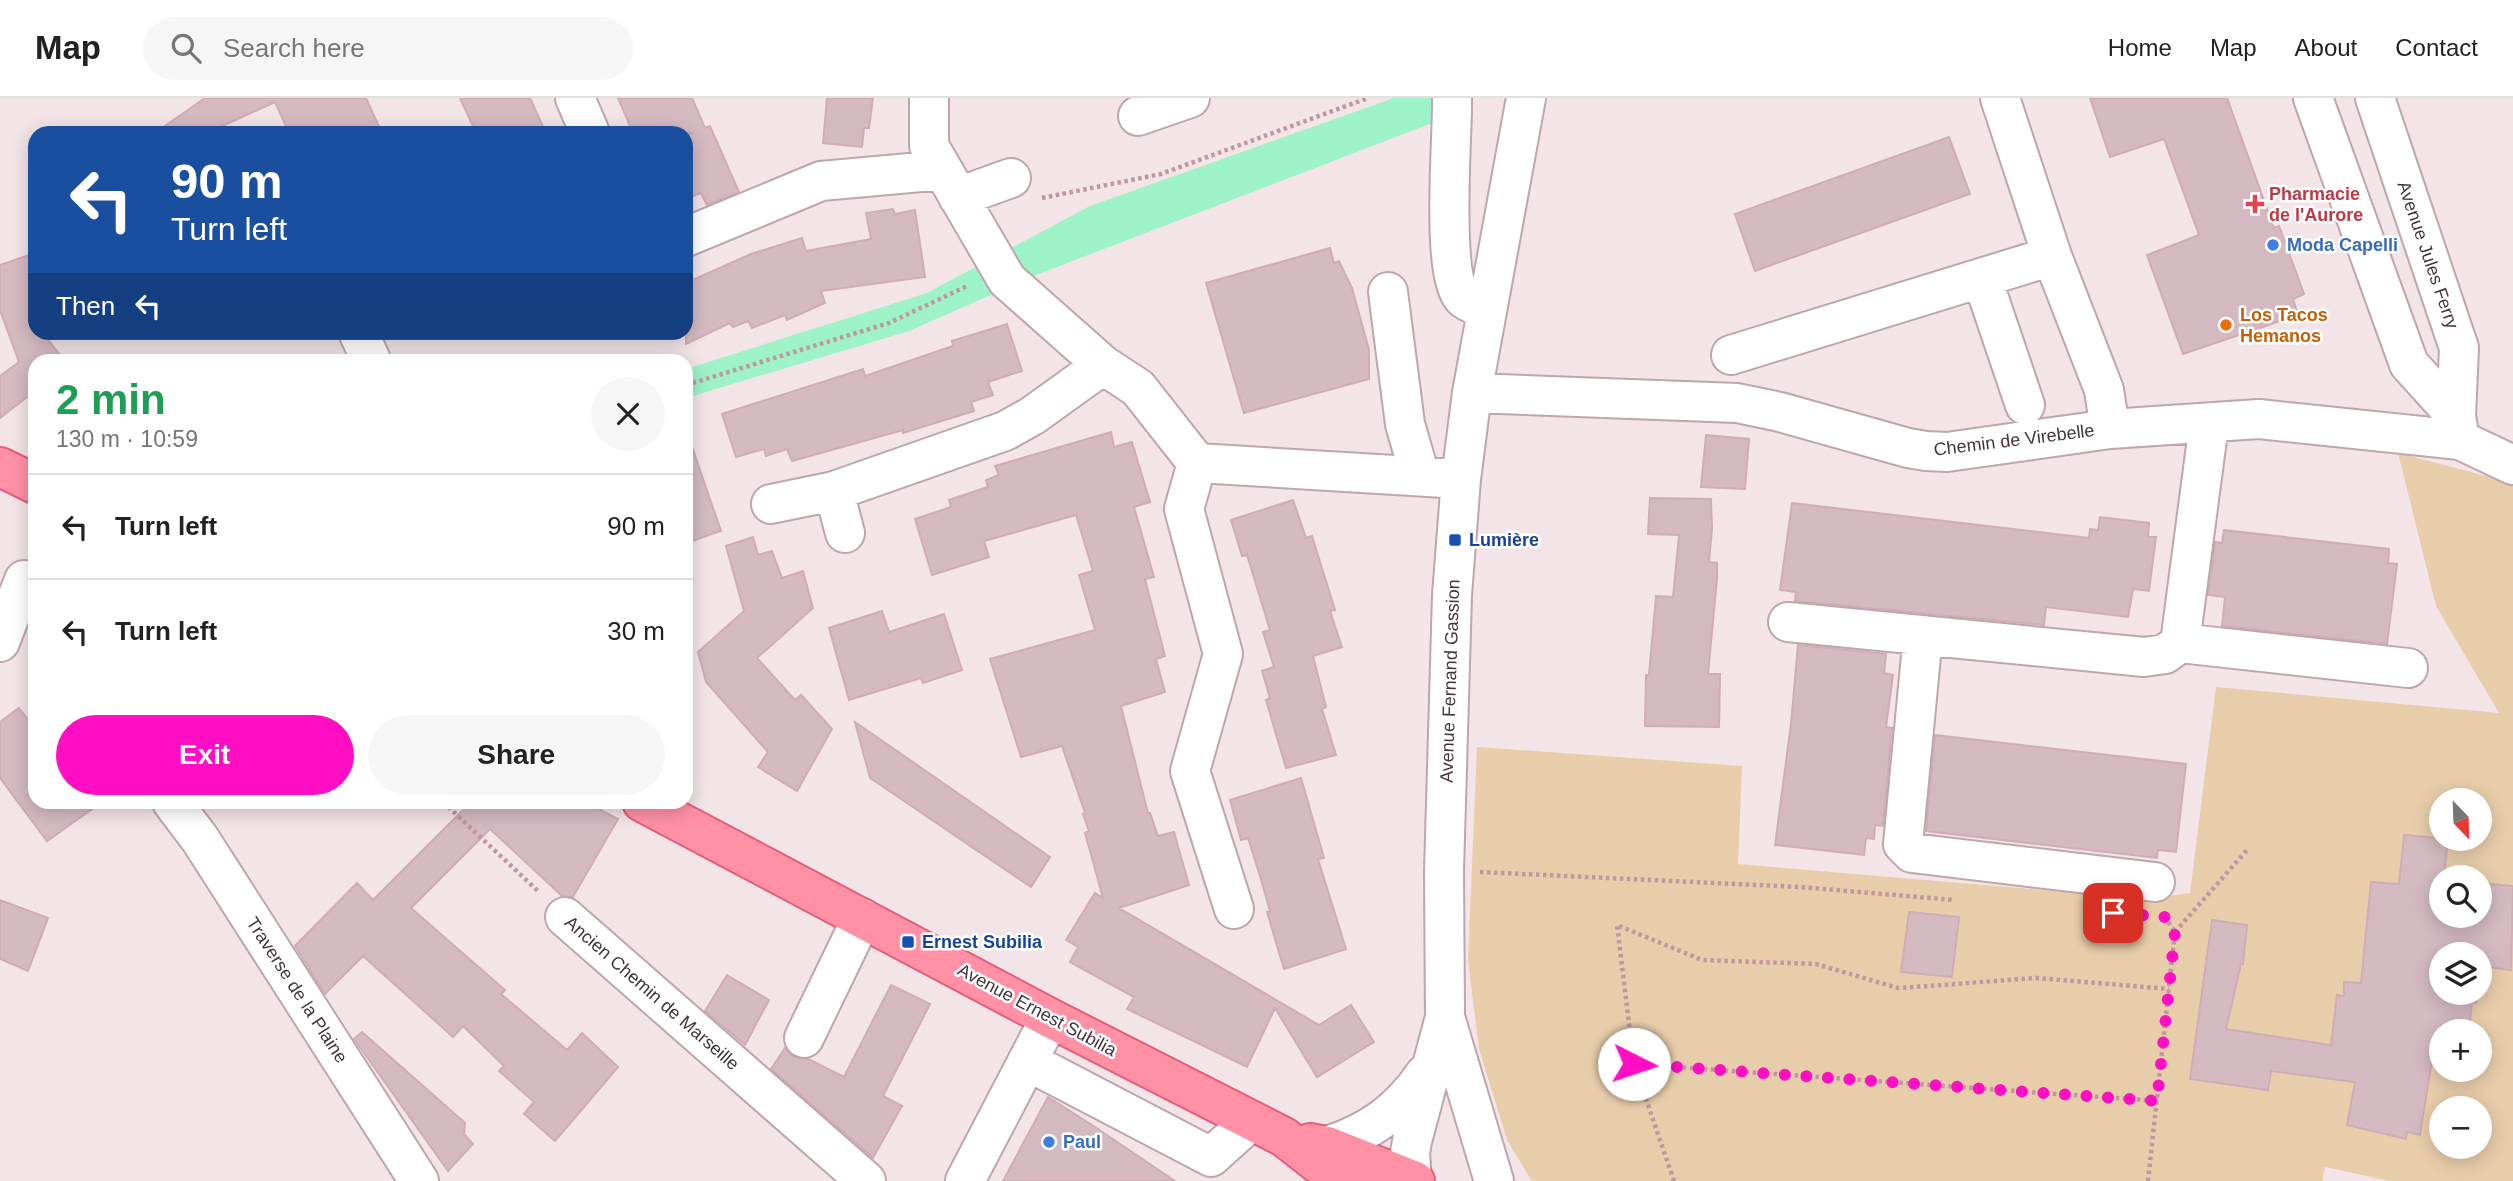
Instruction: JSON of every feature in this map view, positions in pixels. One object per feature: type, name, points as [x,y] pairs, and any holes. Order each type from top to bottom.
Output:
[{"type":"main road","points":[[0,467],[28,481]]},
{"type":"main road","name":"Avenue Ernest Subilia","points":[[655,809],[1050,1018],[1284,1138],[1329,1173],[1344,1181]]},
{"type":"main road","name":"Avenue Ernest Subilia","points":[[1284,1138],[1327,1146],[1413,1181]]},
{"type":"street","points":[[575,98],[587,126]]},
{"type":"street","points":[[929,98],[929,146],[1007,280],[1103,365],[1138,388],[1197,463],[1461,479]]},
{"type":"street","points":[[1138,116],[1190,98]]},
{"type":"street","points":[[1452,98],[1449,217],[1453,276],[1463,298],[1487,310]]},
{"type":"street","name":"Avenue Fernand Gassion","points":[[1487,1172],[1445,1017],[1444,870],[1452,595],[1461,479],[1472,393],[1526,98]]},
{"type":"street","points":[[2000,98],[2052,256],[2104,390],[2110,429]]},
{"type":"street","points":[[2313,98],[2409,364],[2458,428]]},
{"type":"street","name":"Avenue Jules Ferry","points":[[2375,98],[2459,348],[2458,428]]},
{"type":"street","points":[[693,234],[821,181],[951,183],[1011,178]]},
{"type":"street","points":[[1731,355],[2052,256]]},
{"type":"street","points":[[1982,278],[2025,405]]},
{"type":"street","points":[[1388,292],[1405,424],[1420,476]]},
{"type":"street","points":[[771,504],[834,491],[1006,431],[1032,416],[1103,365]]},
{"type":"street","name":"Chemin de Virebelle","points":[[1472,393],[1737,403],[1780,412],[1908,448],[1947,452],[2110,429],[2259,419],[2458,428],[2513,465]]},
{"type":"street","points":[[2180,643],[2209,424]]},
{"type":"street","points":[[1197,463],[1184,509],[1223,654],[1189,771],[1234,908]]},
{"type":"street","points":[[834,491],[845,533]]},
{"type":"street","points":[[0,642],[28,588]]},
{"type":"street","points":[[1788,622],[2144,657],[2165,654],[2180,643],[2408,668]]},
{"type":"street","points":[[1923,635],[1903,844],[1912,853],[2160,900]]},
{"type":"street","name":"Traverse de la Plaine","points":[[177,809],[200,839],[419,1181]]},
{"type":"street","name":"Ancien Chemin de Marseille","points":[[565,917],[866,1181]]},
{"type":"street","points":[[804,1038],[862,918]]},
{"type":"street","name":"Avenue Fernand Gassion","points":[[1413,1181],[1410,1153],[1412,1141],[1445,1017]]},
{"type":"street","points":[[965,1181],[1050,1018]]},
{"type":"street","points":[[1029,1062],[1211,1157],[1251,1121]]},
{"type":"street","name":"Avenue Fernand Gassion","points":[[1327,1146],[1365,1132],[1390,1115],[1412,1093],[1430,1067]]},
{"type":"path","points":[[1011,178],[1034,200],[1161,174],[1368,98]]},
{"type":"path","points":[[693,383],[889,323],[1001,270]]},
{"type":"path","name":"Ancien Chemin de Marseille","points":[[450,809],[565,917]]},
{"type":"path","points":[[2175,932],[2247,850]]},
{"type":"path","points":[[1444,870],[1800,887],[1962,901]]},
{"type":"path","points":[[2148,1181],[2175,932],[2160,900]]},
{"type":"path","points":[[1674,1181],[1634,1064],[1617,925],[1702,960],[1816,964],[1898,988],[2037,978],[2169,989]]},
{"type":"path","points":[[1634,1064],[2157,1101]]},
{"type":"shaded area","points":[[1394,98],[1431,98],[1435,122],[1036,275],[909,331],[693,396],[693,367],[927,293],[1090,206]]},
{"type":"shaded area","points":[[2398,453],[2513,483],[2513,1181],[2390,1181],[2325,1167],[2322,1181],[1532,1181],[1507,1140],[1479,1049],[1468,960],[1477,747],[1742,766],[1738,864],[2147,899],[2190,893],[2216,687],[2499,713],[2436,606]]},
{"type":"building","points":[[205,98],[366,98],[379,126],[286,126],[275,102],[222,126],[165,126]]},
{"type":"building","points":[[460,98],[530,98],[543,126],[473,126]]},
{"type":"building","points":[[618,98],[692,98],[705,128],[710,126],[739,192],[707,205],[701,193],[693,196],[693,126],[630,126]]},
{"type":"building","points":[[827,98],[873,98],[869,128],[864,128],[862,147],[823,143]]},
{"type":"building","points":[[2090,98],[2227,98],[2274,228],[2279,226],[2304,294],[2293,299],[2298,315],[2183,354],[2147,255],[2199,235],[2164,139],[2110,157]]},
{"type":"building","points":[[1949,137],[1970,194],[1755,271],[1735,214]]},
{"type":"building","points":[[893,209],[895,214],[915,210],[925,277],[821,291],[825,303],[787,320],[785,315],[752,328],[748,321],[733,327],[730,323],[686,344],[686,340],[693,340],[693,280],[751,254],[802,238],[806,251],[871,239],[866,213]]},
{"type":"building","points":[[1330,248],[1334,263],[1339,261],[1352,288],[1369,350],[1369,379],[1244,413],[1206,283]]},
{"type":"building","points":[[28,255],[28,340],[48,340],[59,354],[28,354],[28,396],[0,418],[0,376],[19,362],[0,310],[0,265]]},
{"type":"building","points":[[1007,324],[1022,371],[988,382],[993,395],[971,402],[974,411],[903,433],[903,430],[792,461],[787,449],[766,456],[764,449],[736,457],[722,414],[863,369],[865,376],[953,346],[952,341]]},
{"type":"building","points":[[1111,432],[1114,447],[1132,442],[1150,502],[1134,507],[1154,577],[1145,579],[1165,656],[1156,659],[1165,692],[1121,706],[1148,813],[1158,836],[1174,832],[1189,885],[1119,908],[1319,1025],[1351,1005],[1374,1042],[1317,1077],[1275,1008],[1247,1067],[1127,1009],[1134,997],[1070,962],[1078,947],[1066,940],[1095,893],[1103,898],[1085,833],[1089,831],[1083,814],[1085,813],[1062,746],[1021,757],[990,659],[1095,630],[1079,575],[1093,571],[1076,515],[984,541],[989,557],[932,575],[915,519],[951,507],[949,500],[988,487],[986,480],[999,475],[995,466]]},
{"type":"building","points":[[1706,435],[1749,439],[1745,489],[1701,487]]},
{"type":"building","points":[[693,450],[721,531],[693,541]]},
{"type":"building","points":[[1650,498],[1711,499],[1709,562],[1717,563],[1717,579],[1708,674],[1720,674],[1719,727],[1645,726],[1646,675],[1649,675],[1656,596],[1673,597],[1679,535],[1648,534]]},
{"type":"building","points":[[1293,500],[1306,538],[1312,536],[1335,610],[1330,611],[1342,647],[1313,656],[1326,707],[1322,709],[1336,755],[1286,768],[1266,700],[1270,698],[1262,671],[1274,667],[1263,632],[1270,630],[1247,555],[1242,556],[1231,520]]},
{"type":"building","points":[[1792,503],[2089,538],[2090,529],[2098,530],[2100,517],[2149,523],[2148,537],[2156,537],[2149,591],[2133,589],[2128,617],[2046,607],[2044,625],[1795,601],[1796,592],[1780,590]]},
{"type":"building","points":[[2224,530],[2389,549],[2388,563],[2397,564],[2387,644],[2222,626],[2225,597],[2208,595],[2215,542],[2222,543]]},
{"type":"building","points":[[753,537],[758,555],[772,551],[782,578],[803,571],[813,608],[757,658],[795,700],[801,695],[832,729],[797,791],[758,767],[768,752],[706,682],[698,652],[744,611],[726,546]]},
{"type":"building","points":[[882,611],[889,632],[944,614],[962,670],[923,683],[921,678],[849,700],[829,628]]},
{"type":"building","points":[[1798,645],[1886,654],[1884,673],[1893,675],[1886,727],[1892,728],[1883,826],[1875,825],[1874,839],[1866,838],[1864,855],[1775,845]]},
{"type":"building","points":[[19,708],[28,720],[28,809],[92,809],[47,841],[0,778],[0,722]]},
{"type":"building","points":[[855,722],[1050,857],[1031,887],[870,778]]},
{"type":"building","points":[[1935,735],[2186,764],[2176,852],[2158,850],[2157,858],[1926,831]]},
{"type":"building","points":[[1301,778],[1324,858],[1318,859],[1346,949],[1284,969],[1248,838],[1241,840],[1230,800]]},
{"type":"building","points":[[464,809],[599,809],[618,819],[573,897],[562,896],[490,829],[411,908],[505,990],[501,994],[567,1050],[582,1033],[618,1067],[555,1141],[524,1114],[534,1102],[499,1071],[504,1066],[463,1026],[453,1037],[363,956],[325,994],[295,946],[357,883],[373,900]]},
{"type":"building","points":[[2404,835],[2429,837],[2429,851],[2447,851],[2445,865],[2429,865],[2429,928],[2492,928],[2492,884],[2513,886],[2511,970],[2492,968],[2492,942],[2429,942],[2429,1005],[2472,1005],[2470,1019],[2429,1019],[2429,1079],[2420,1135],[2407,1132],[2406,1139],[2347,1125],[2355,1082],[2271,1071],[2268,1090],[2190,1079],[2212,920],[2247,925],[2243,964],[2226,1029],[2331,1045],[2337,995],[2344,996],[2344,982],[2361,983],[2371,882],[2399,884]]},
{"type":"building","points":[[0,900],[48,918],[28,971],[0,959]]},
{"type":"building","points":[[1909,912],[1959,917],[1952,977],[1901,972]]},
{"type":"building","points":[[727,975],[769,1000],[745,1045],[705,1011]]},
{"type":"building","points":[[891,985],[930,1004],[883,1096],[902,1106],[873,1158],[771,1069],[785,1048],[794,1057],[808,1059],[844,1077]]},
{"type":"building","points":[[362,1032],[465,1123],[464,1134],[473,1144],[448,1171],[354,1039]]},
{"type":"building","points":[[1048,1097],[1089,1123],[1175,1181],[1003,1181]]},
{"type":"place","name":"Pharmacie de l'Aurore","points":[[2255,204]]},
{"type":"place","name":"Moda Capelli","points":[[2273,245]]},
{"type":"place","name":"Los Tacos Hemanos","points":[[2226,325]]},
{"type":"place","name":"Lumière","points":[[1455,540]]},
{"type":"place","name":"Ernest Subilia","points":[[908,942]]},
{"type":"place","name":"Paul","points":[[1049,1142]]},
{"type":"route","points":[[1634,1064],[2157,1101],[2175,932],[2165,917],[2113,913]]}]
